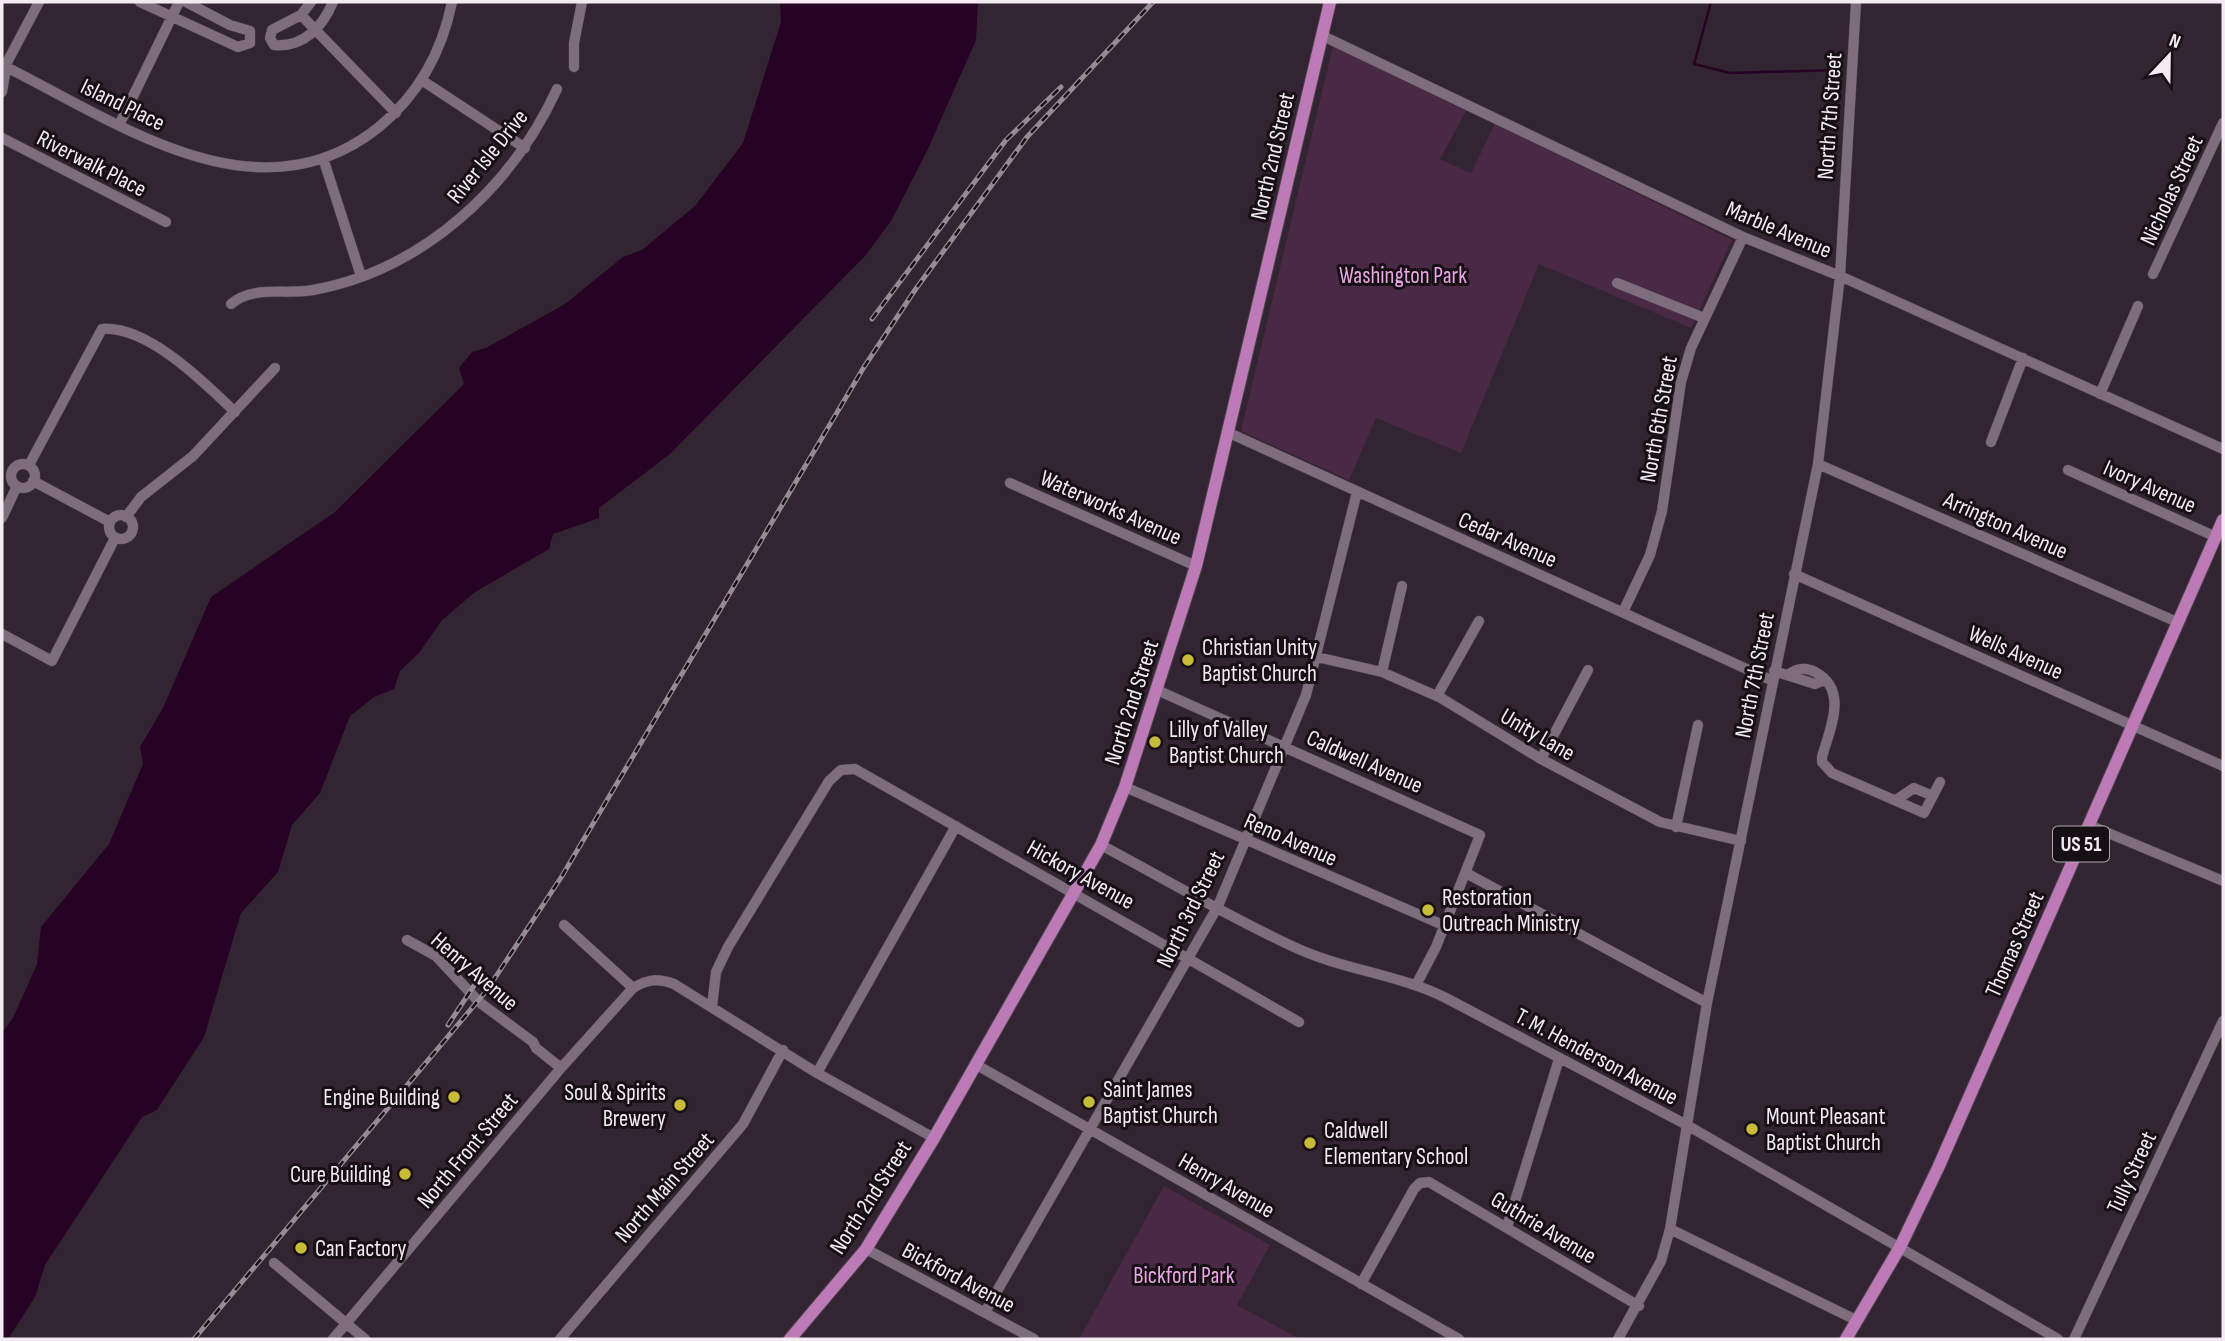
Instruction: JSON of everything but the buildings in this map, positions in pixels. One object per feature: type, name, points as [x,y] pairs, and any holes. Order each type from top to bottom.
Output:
[{"type":"main road","name":"North 2nd Street","points":[[790,1339],[866,1249],[934,1138],[1075,893],[1101,845],[1125,787],[1196,566],[1331,2]]},
{"type":"main road","name":"Thomas Street","points":[[1846,1339],[1900,1247],[1938,1168],[2223,520]]},
{"type":"street","points":[[2,92],[3,68],[39,2]]},
{"type":"street","points":[[140,2],[239,47],[250,43],[250,31],[230,25],[186,2]]},
{"type":"street","points":[[118,125],[179,2]]},
{"type":"street","points":[[311,2],[301,15],[272,30],[270,38],[274,44],[294,44],[316,30],[333,2]]},
{"type":"street","name":"Island Place","points":[[3,68],[175,150],[233,166],[279,167],[323,158],[368,135],[396,113],[423,80],[441,45],[452,2]]},
{"type":"street","points":[[574,67],[574,43],[582,2]]},
{"type":"street","name":"North 7th Street","points":[[1618,1339],[1639,1306],[1661,1261],[1670,1229],[1685,1124],[1707,1003],[1818,464],[1840,276],[1856,2]]},
{"type":"street","points":[[301,15],[396,113]]},
{"type":"street","name":"Marble Avenue","points":[[1323,36],[1743,237],[1840,276],[2223,449]]},
{"type":"street","points":[[423,80],[525,148]]},
{"type":"street","name":"River Isle Drive","points":[[231,304],[242,294],[313,290],[361,276],[399,260],[459,220],[485,196],[525,148],[557,89]]},
{"type":"street","name":"Nicholas Street","points":[[2153,274],[2223,123]]},
{"type":"street","name":"Riverwalk Place","points":[[2,138],[166,222]]},
{"type":"street","points":[[323,158],[361,276]]},
{"type":"street","name":"North 6th Street","points":[[1623,612],[1650,555],[1662,511],[1681,382],[1691,348],[1743,237]]},
{"type":"street","points":[[1618,283],[1704,318]]},
{"type":"street","points":[[2100,394],[2138,306]]},
{"type":"street","points":[[29,465],[102,329],[115,328],[143,339],[194,373],[235,412]]},
{"type":"street","points":[[1991,442],[2023,358]]},
{"type":"street","points":[[127,517],[141,497],[191,457],[275,368]]},
{"type":"street","name":"Cedar Avenue","points":[[1227,432],[1623,612],[1774,676],[1789,674],[1815,684],[1824,680],[1833,689],[1837,702],[1822,762],[1832,773],[1896,800]]},
{"type":"street","points":[[2,464],[12,470]]},
{"type":"street","points":[[20,464],[29,465],[35,472],[33,481],[26,487],[17,486],[11,479],[12,470],[20,464]]},
{"type":"street","name":"Arrington Avenue","points":[[1818,464],[2177,622]]},
{"type":"street","name":"Ivory Avenue","points":[[2068,470],[2216,537]]},
{"type":"street","points":[[33,481],[110,522]]},
{"type":"street","name":"Waterworks Avenue","points":[[1010,483],[1196,566]]},
{"type":"street","points":[[2,518],[17,486]]},
{"type":"street","name":"North 3rd Street","points":[[985,1312],[1218,906],[1306,695],[1357,492]]},
{"type":"street","points":[[117,516],[127,517],[133,524],[132,533],[125,539],[115,538],[109,531],[110,522],[117,516]]},
{"type":"street","points":[[2,634],[52,661],[115,538]]},
{"type":"street","name":"Wells Avenue","points":[[1794,574],[2223,766]]},
{"type":"street","points":[[1382,672],[1402,586]]},
{"type":"street","points":[[1437,696],[1479,621]]},
{"type":"street","name":"Unity Lane","points":[[1317,657],[1382,672],[1437,696],[1541,759],[1676,827],[1741,841]]},
{"type":"street","points":[[1541,759],[1588,670]]},
{"type":"street","name":"Caldwell Avenue","points":[[1157,690],[1480,835],[1466,873]]},
{"type":"street","points":[[1676,827],[1698,725]]},
{"type":"street","name":"Hickory Avenue","points":[[712,1007],[716,972],[728,947],[829,781],[841,770],[855,769],[1299,1022]]},
{"type":"street","points":[[1896,800],[1924,813],[1940,782]]},
{"type":"street","name":"Reno Avenue","points":[[1125,787],[1443,925]]},
{"type":"street","points":[[1896,800],[1914,788],[1933,796]]},
{"type":"street","points":[[2089,825],[2223,881]]},
{"type":"street","points":[[817,1073],[956,826]]},
{"type":"street","name":"T. M. Henderson Avenue","points":[[1101,845],[1295,948],[1331,962],[1416,985],[1685,1124],[2058,1339]]},
{"type":"street","points":[[1416,985],[1466,873],[1707,1003]]},
{"type":"street","points":[[564,925],[633,988],[644,981],[663,979],[817,1073],[934,1138]]},
{"type":"street","name":"Henry Avenue","points":[[407,940],[436,956],[479,1002],[533,1042],[536,1048],[561,1068]]},
{"type":"street","name":"North Front Street","points":[[333,1339],[561,1068],[633,988]]},
{"type":"street","name":"Tully Street","points":[[2074,1339],[2223,1021]]},
{"type":"street","name":"North Main Street","points":[[560,1339],[743,1124],[783,1050]]},
{"type":"street","points":[[1507,1227],[1559,1059]]},
{"type":"street","name":"Henry Avenue","points":[[975,1064],[1459,1339]]},
{"type":"street","name":"Guthrie Avenue","points":[[1361,1284],[1414,1189],[1420,1183],[1429,1182],[1639,1306]]},
{"type":"street","points":[[1670,1229],[1856,1320]]},
{"type":"street","name":"Bickford Avenue","points":[[866,1249],[1034,1339]]},
{"type":"street","points":[[274,1263],[365,1339]]},
{"type":"green space","name":"Washington Park","points":[[1333,46],[1466,111],[1440,159],[1471,173],[1495,124],[1732,240],[1691,328],[1539,264],[1461,453],[1376,418],[1349,480],[1241,431]]},
{"type":"green space","name":"Bickford Park","points":[[1164,1186],[1270,1245],[1237,1305],[1300,1339],[1079,1339]]},
{"type":"shaded area","points":[[780,2],[978,2],[976,40],[927,151],[891,221],[865,256],[670,454],[599,508],[599,518],[553,534],[549,549],[475,592],[442,620],[419,653],[400,671],[394,689],[374,697],[350,716],[320,793],[292,825],[278,872],[241,913],[204,1037],[157,1110],[142,1117],[45,1265],[35,1297],[8,1339],[2,1339],[2,1033],[13,1018],[37,964],[41,927],[109,844],[143,764],[140,747],[163,708],[211,597],[335,512],[464,384],[459,368],[472,352],[486,348],[565,304],[623,257],[642,250],[695,206],[743,143],[781,22]]},
{"type":"waterway","points":[[1711,2],[1694,64],[1730,73],[1835,70]]},
{"type":"railway","points":[[194,1339],[487,990],[562,876],[864,367],[915,290],[1027,137],[1153,2]]},
{"type":"railway","points":[[872,319],[1006,140],[1061,87]]},
{"type":"railway","points":[[448,1025],[475,984]]},
{"type":"place","name":"Christian Unity Baptist Church","points":[[1188,660]]},
{"type":"place","name":"Lilly of Valley Baptist Church","points":[[1155,742]]},
{"type":"place","name":"Restoration Outreach Ministry","points":[[1428,910]]},
{"type":"place","name":"Engine Building","points":[[454,1097]]},
{"type":"place","name":"Saint James Baptist Church","points":[[1089,1102]]},
{"type":"place","name":"Soul & Spirits Brewery","points":[[680,1105]]},
{"type":"place","name":"Mount Pleasant Baptist Church","points":[[1752,1129]]},
{"type":"place","name":"Caldwell Elementary School","points":[[1310,1143]]},
{"type":"place","name":"Cure Building","points":[[405,1174]]},
{"type":"place","name":"Can Factory","points":[[301,1248]]}]
